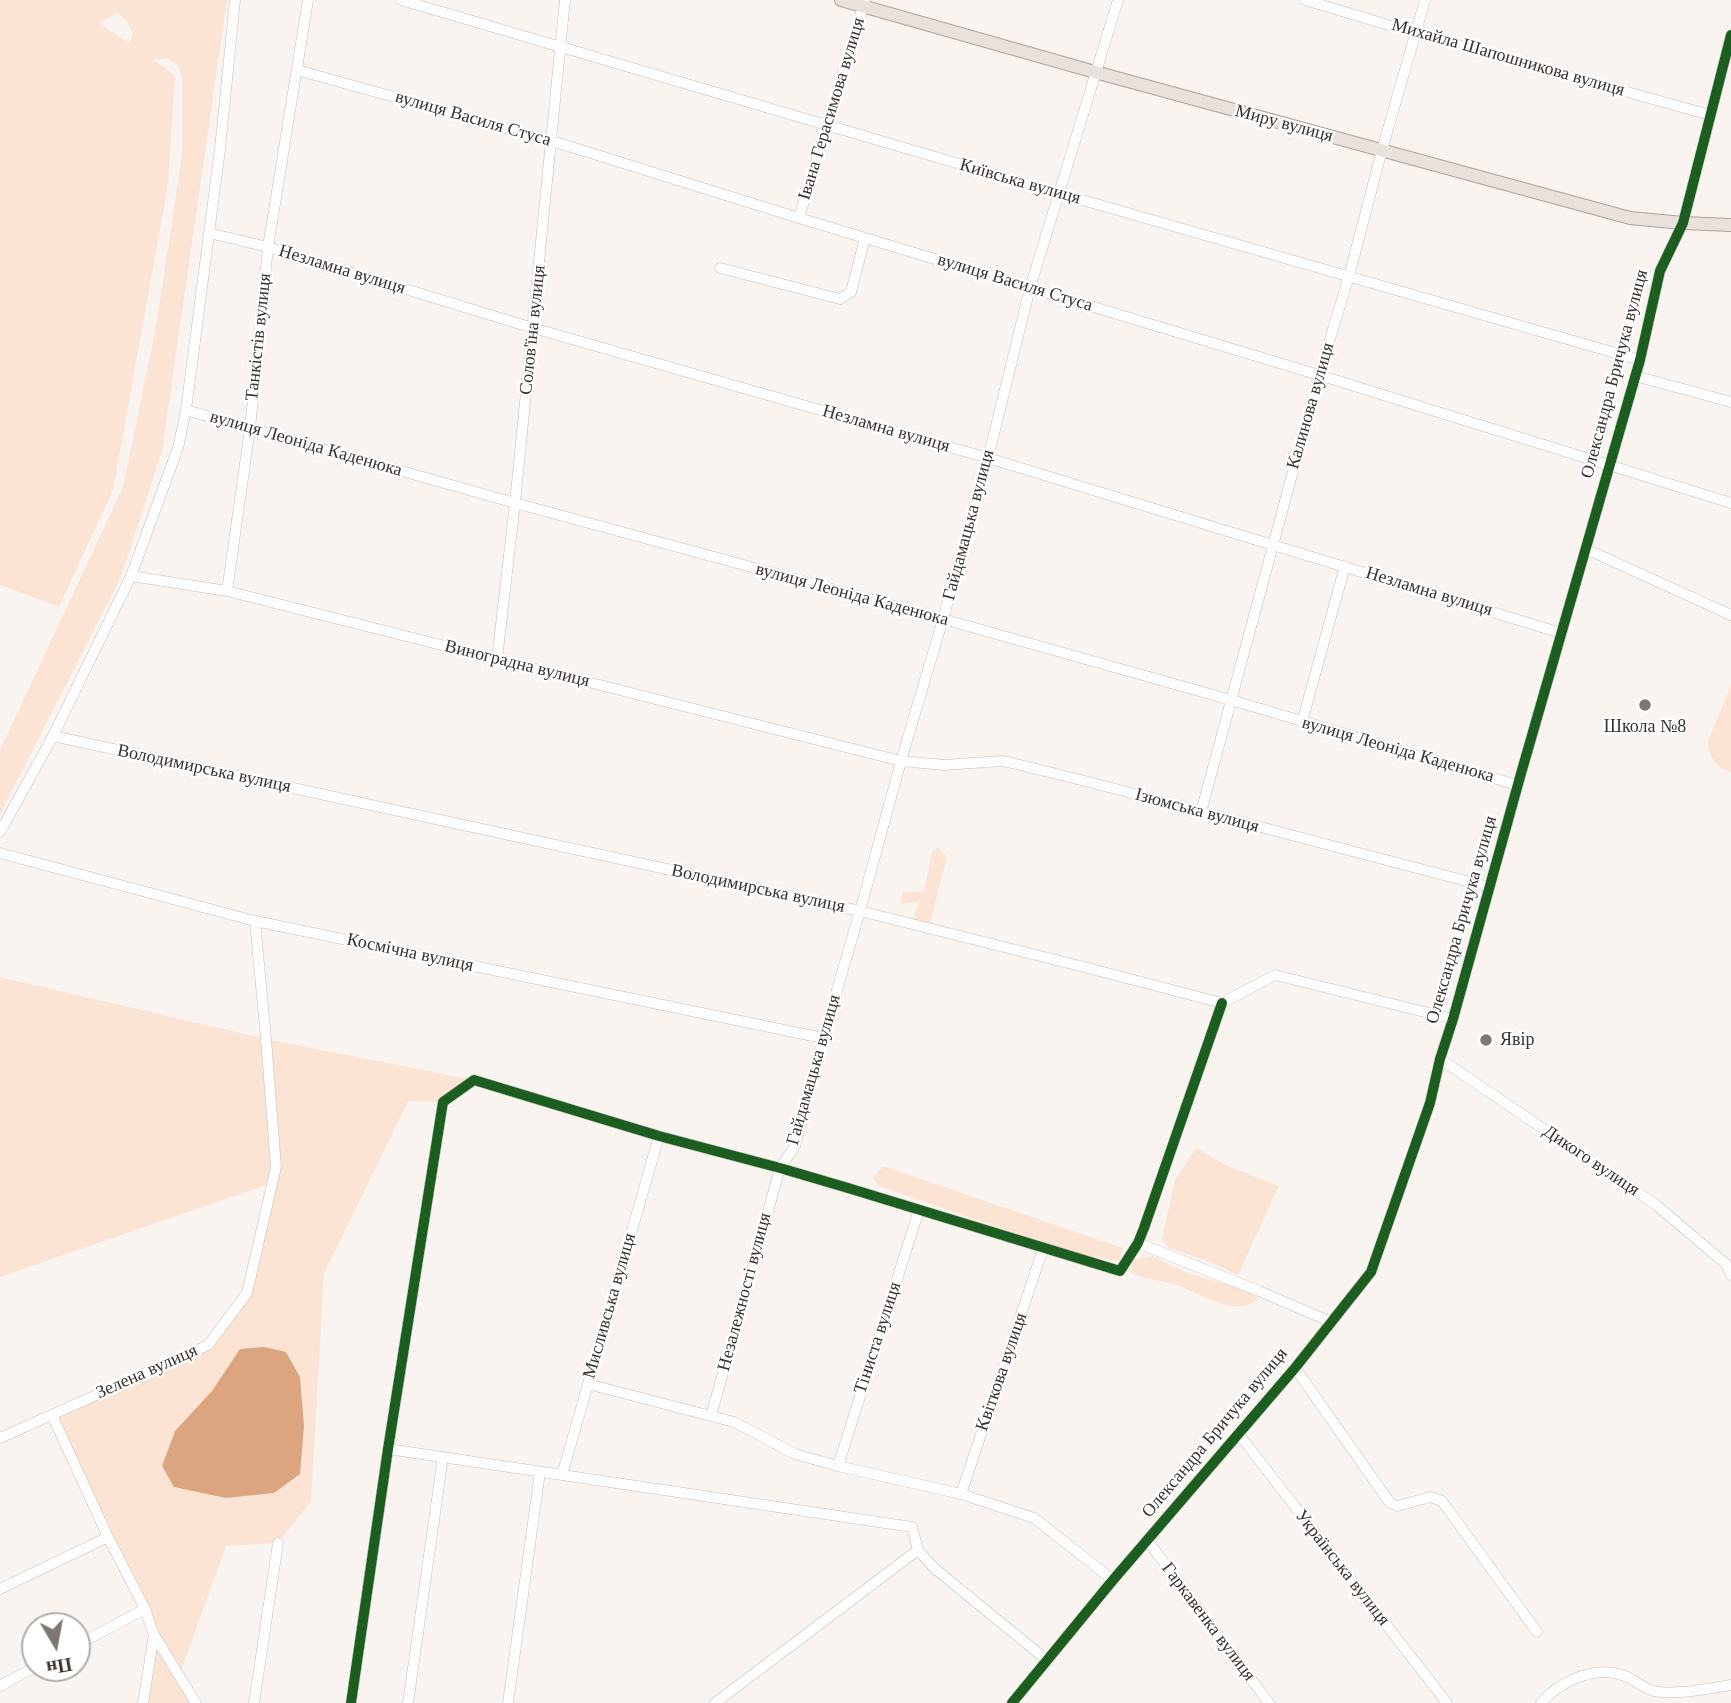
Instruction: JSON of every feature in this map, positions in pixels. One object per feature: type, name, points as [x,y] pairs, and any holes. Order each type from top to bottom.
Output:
[{"type":"main road","name":"Миру вулиця","points":[[841,0],[864,3],[1095,72],[1630,218],[1731,225]]},
{"type":"street","points":[[0,832],[53,736],[131,576],[178,449],[186,410],[220,149],[235,0]]},
{"type":"street","name":"Танкістів вулиця","points":[[227,591],[250,428],[268,247],[308,0]]},
{"type":"street","name":"Київська вулиця","points":[[401,0],[1640,360]]},
{"type":"street","name":"Солов'їна вулиця","points":[[498,659],[565,0]]},
{"type":"street","name":"Гайдамацька вулиця","points":[[780,1168],[795,1146],[823,1038],[988,458],[1030,288],[1118,0]]},
{"type":"street","name":"Михайла Шапошникова вулиця","points":[[1306,0],[1415,33],[1710,114]]},
{"type":"street","name":"Калинова вулиця","points":[[1201,812],[1272,545],[1425,0]]},
{"type":"street","name":"Івана Герасимова вулиця","points":[[799,218],[864,3]]},
{"type":"street","name":"Олександра Бричука вулиця","points":[[1012,1703],[1113,1580],[1295,1368],[1370,1272],[1430,1103],[1517,785],[1640,360],[1660,271],[1683,223],[1731,35]]},
{"type":"street","name":"вулиця Василя Стуса","points":[[297,70],[552,141],[1731,503]]},
{"type":"street","name":"Незламна вулиця","points":[[209,233],[268,247],[533,328],[988,458],[1561,633]]},
{"type":"street","points":[[720,268],[840,299],[851,292],[865,238]]},
{"type":"street","points":[[1635,376],[1731,402]]},
{"type":"street","name":"вулиця Леоніда Каденюка","points":[[186,410],[1231,700],[1517,785]]},
{"type":"street","points":[[1586,549],[1731,615]]},
{"type":"street","points":[[1302,722],[1345,566]]},
{"type":"street","name":"Виноградна вулиця","points":[[131,576],[227,591],[901,761]]},
{"type":"street","name":"Володимирська вулиця","points":[[53,736],[860,911],[1222,1003]]},
{"type":"street","name":"Ізюмська вулиця","points":[[901,761],[944,765],[1002,761],[1489,887]]},
{"type":"street","name":"Космічна вулиця","points":[[0,853],[255,921],[823,1038]]},
{"type":"street","name":"Зелена вулиця","points":[[0,1438],[208,1345],[247,1293],[276,1167],[255,921]]},
{"type":"street","points":[[351,1703],[443,1102],[474,1080],[660,1136],[780,1168],[1120,1271],[1138,1243],[1222,1003],[1275,975],[1453,1018]]},
{"type":"street","name":"Дикого вулиця","points":[[1440,1059],[1654,1204],[1726,1264],[1731,1275]]},
{"type":"street","name":"Мисливська вулиця","points":[[562,1475],[660,1136]]},
{"type":"street","name":"Незалежності вулиця","points":[[711,1416],[780,1168]]},
{"type":"street","name":"Тіниста вулиця","points":[[838,1466],[919,1210]]},
{"type":"street","points":[[1138,1243],[1331,1322]]},
{"type":"street","name":"Квіткова вулиця","points":[[961,1494],[1043,1249]]},
{"type":"street","points":[[1295,1368],[1390,1503],[1397,1506],[1431,1497],[1442,1501],[1536,1632]]},
{"type":"street","points":[[588,1384],[734,1422],[795,1454],[961,1494],[1034,1518],[1113,1580]]},
{"type":"street","points":[[52,1415],[108,1537],[145,1609],[154,1635],[196,1703]]},
{"type":"street","name":"Українська вулиця","points":[[1238,1433],[1447,1703]]},
{"type":"street","points":[[388,1449],[912,1527],[918,1550],[934,1568],[1048,1661]]},
{"type":"street","points":[[408,1703],[443,1457]]},
{"type":"street","points":[[508,1703],[540,1472]]},
{"type":"street","points":[[0,1588],[108,1537]]},
{"type":"street","name":"Гаркавенка вулиця","points":[[1147,1540],[1269,1703]]},
{"type":"street","points":[[254,1703],[278,1543]]},
{"type":"street","points":[[715,1703],[918,1550]]},
{"type":"street","points":[[91,1638],[145,1609]]},
{"type":"street","points":[[143,1703],[154,1635]]},
{"type":"street","points":[[1541,1703],[1556,1688],[1591,1673],[1611,1672],[1628,1677],[1654,1691],[1670,1692],[1731,1685]]},
{"type":"street","points":[[0,1686],[21,1675]]},
{"type":"shaded area","points":[[0,0],[227,0],[162,451],[121,577],[0,814],[0,750],[123,487],[156,327],[182,155],[182,79],[179,66],[168,58],[154,60],[175,75],[168,185],[113,490],[59,607],[0,585]],"holes":[[[117,13],[127,21],[133,34],[129,43],[99,23]]]},
{"type":"shaded area","points":[[1731,685],[1731,772],[1714,761],[1708,742]]},
{"type":"shaded area","points":[[938,847],[947,857],[930,924],[913,920],[919,902],[900,904],[903,892],[924,891],[932,852]]},
{"type":"shaded area","points":[[0,977],[266,1039],[474,1080],[443,1102],[408,1101],[324,1274],[311,1501],[278,1543],[226,1546],[179,1676],[196,1703],[143,1703],[154,1635],[52,1415],[208,1345],[247,1293],[272,1183],[0,1277]]},
{"type":"shaded area","points":[[1196,1148],[1228,1166],[1279,1186],[1238,1275],[1169,1248],[1162,1239],[1175,1180]]},
{"type":"shaded area","points":[[883,1166],[1123,1248],[1120,1261],[1078,1255],[879,1186],[873,1178]]},
{"type":"shaded area","points":[[1152,1256],[1187,1273],[1254,1292],[1258,1298],[1250,1304],[1229,1306],[1174,1284],[1131,1273],[1136,1259]]},
{"type":"shaded area","points":[[264,1347],[286,1352],[300,1377],[304,1426],[300,1474],[274,1493],[226,1498],[174,1487],[162,1466],[175,1431],[212,1391],[240,1349]]},
{"type":"cycle path","points":[[1012,1703],[1113,1580],[1295,1368],[1371,1272],[1430,1103],[1440,1059],[1640,360],[1660,271],[1683,223],[1731,35]]},
{"type":"cycle path","points":[[351,1703],[443,1102],[474,1080],[659,1136],[848,1188],[1120,1271],[1144,1228],[1222,1003]]},
{"type":"place","name":"Школа №8","points":[[1645,705]]},
{"type":"place","name":"Явiр","points":[[1486,1040]]}]
